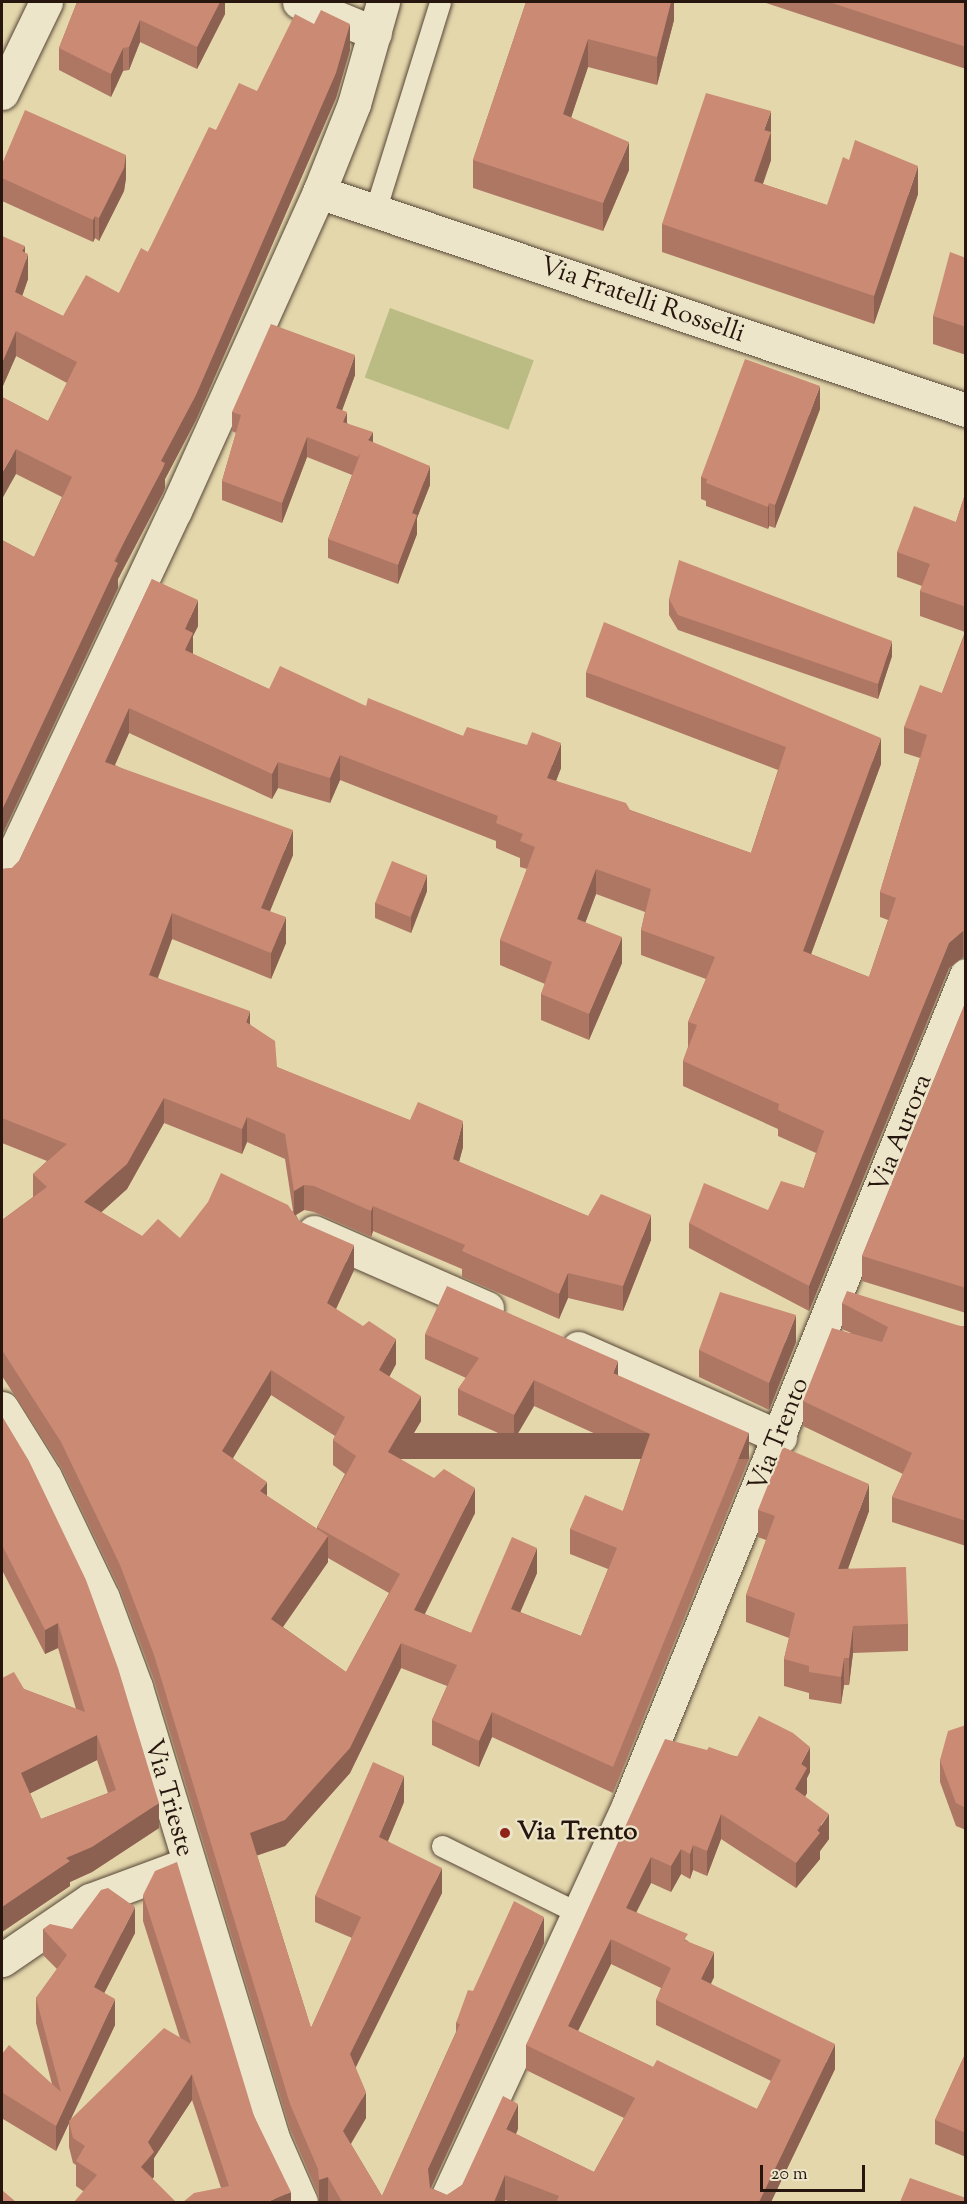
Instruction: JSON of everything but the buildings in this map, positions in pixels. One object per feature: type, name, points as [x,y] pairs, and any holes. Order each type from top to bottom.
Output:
[{"type":"street","points":[[2,93],[46,2]]},
{"type":"street","points":[[299,2],[375,33]]},
{"type":"street","points":[[2,878],[185,490],[319,192],[354,104],[383,2]]},
{"type":"street","name":"Via Fratelli Rosselli","points":[[319,192],[966,410]]},
{"type":"street","name":"Via Aurora","points":[[839,1294],[966,975]]},
{"type":"street","points":[[307,1229],[511,1318]]},
{"type":"street","points":[[839,1294],[871,1304]]},
{"type":"street","name":"Via Trento","points":[[445,2202],[629,1803],[839,1294]]},
{"type":"street","points":[[554,1337],[780,1437]]},
{"type":"street","name":"Via Trieste","points":[[2,1408],[45,1477],[103,1598],[136,1688],[187,1864],[272,2136],[301,2202]]},
{"type":"street","points":[[2,1960],[90,1900],[187,1864]]},
{"type":"lane","points":[[375,211],[440,2]]},
{"type":"lane","points":[[442,1846],[578,1913]]},
{"type":"green space","points":[[390,308],[534,360],[508,430],[365,378]]},
{"type":"place","name":"Via Trento","points":[[505,1833]]}]
